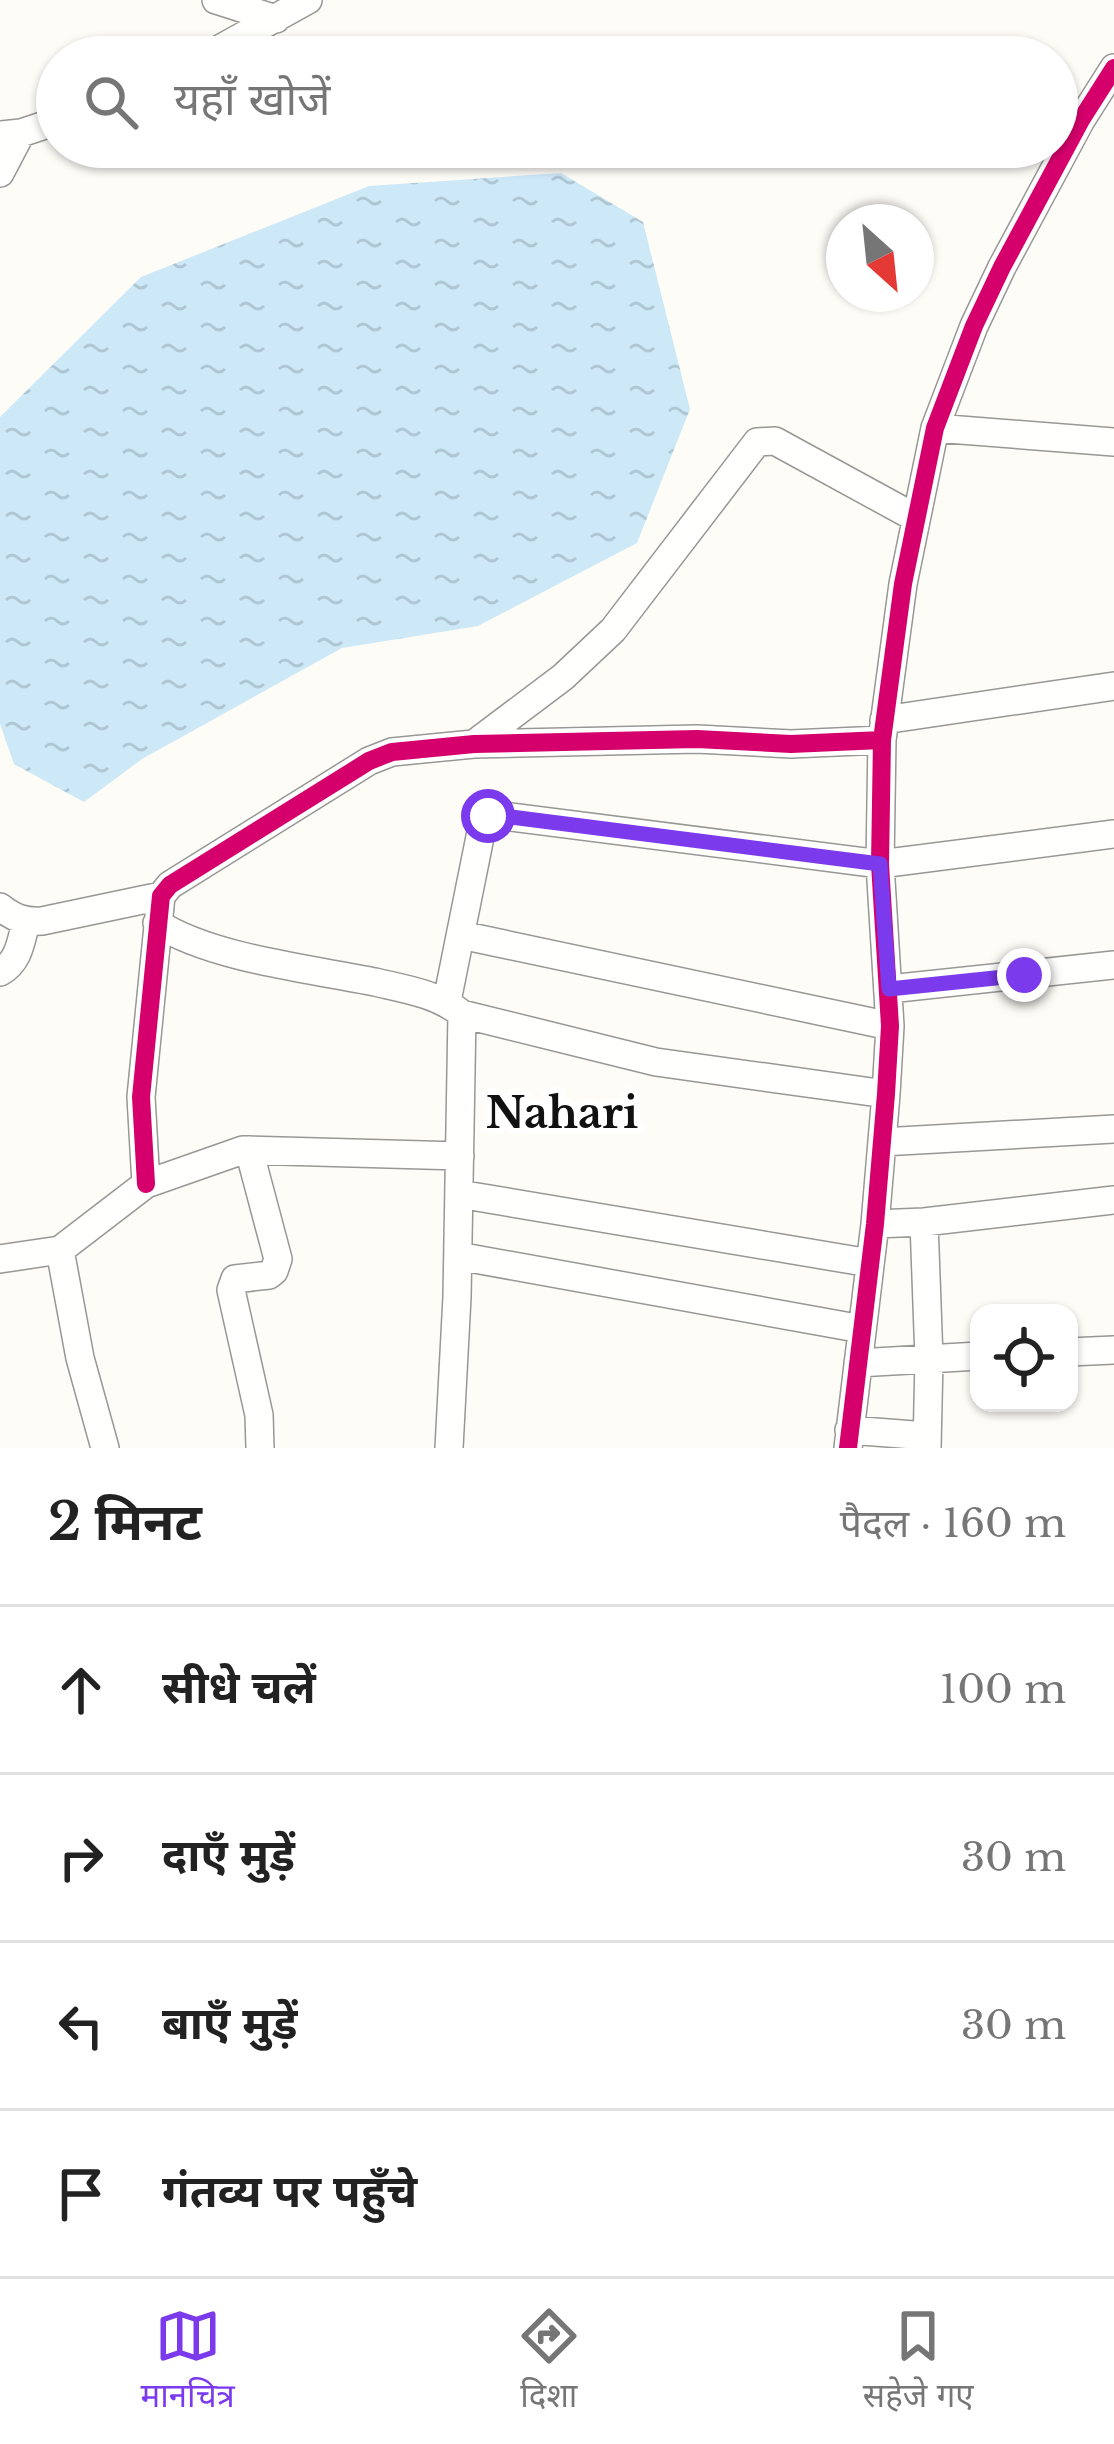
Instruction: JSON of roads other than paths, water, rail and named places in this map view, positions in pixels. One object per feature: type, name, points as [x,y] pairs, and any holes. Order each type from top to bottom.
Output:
[{"type":"street","points":[[216,0],[291,8]]},
{"type":"street","points":[[242,36],[291,8]]},
{"type":"street","points":[[1078,125],[1114,68]]},
{"type":"street","points":[[0,173],[10,134]]},
{"type":"street","points":[[924,1222],[927,1442],[848,1439],[886,1094],[890,1027],[880,864],[883,730],[903,584],[935,428],[974,326],[1055,168]]},
{"type":"street","points":[[935,428],[1114,442]]},
{"type":"street","points":[[474,744],[562,677],[614,630],[757,442],[775,441],[916,518]]},
{"type":"street","points":[[146,1184],[141,1097],[159,910],[170,885],[369,761],[392,752],[474,744],[697,740],[791,744],[1114,686]]},
{"type":"street","points":[[449,1448],[460,1156],[454,1007],[460,935],[484,820],[495,815],[880,864],[1114,834]]},
{"type":"street","points":[[0,907],[26,922],[159,910]]},
{"type":"street","points":[[159,910],[175,935],[218,950],[394,986],[656,1062],[886,1094]]},
{"type":"street","points":[[0,972],[15,960],[26,922]]},
{"type":"street","points":[[460,935],[890,1027]]},
{"type":"street","points":[[889,989],[1114,965]]},
{"type":"street","points":[[882,1142],[1114,1129]]},
{"type":"street","points":[[0,1259],[60,1250],[146,1184],[249,1150],[460,1156]]},
{"type":"street","points":[[249,1150],[278,1259],[269,1274],[240,1277],[232,1284],[260,1415],[260,1448]]},
{"type":"street","points":[[459,1194],[870,1263]]},
{"type":"street","points":[[875,1224],[1114,1200]]},
{"type":"street","points":[[60,1250],[80,1358],[105,1448]]},
{"type":"street","points":[[458,1256],[862,1329]]},
{"type":"street","points":[[1078,1352],[1114,1350]]},
{"type":"street","points":[[858,1363],[970,1357]]},
{"type":"water","points":[[561,173],[643,222],[690,409],[637,543],[478,626],[342,648],[142,759],[84,802],[14,764],[0,724],[0,417],[141,277],[369,186]]},
{"type":"district","name":"Nahari","points":[[562,1113]]}]
